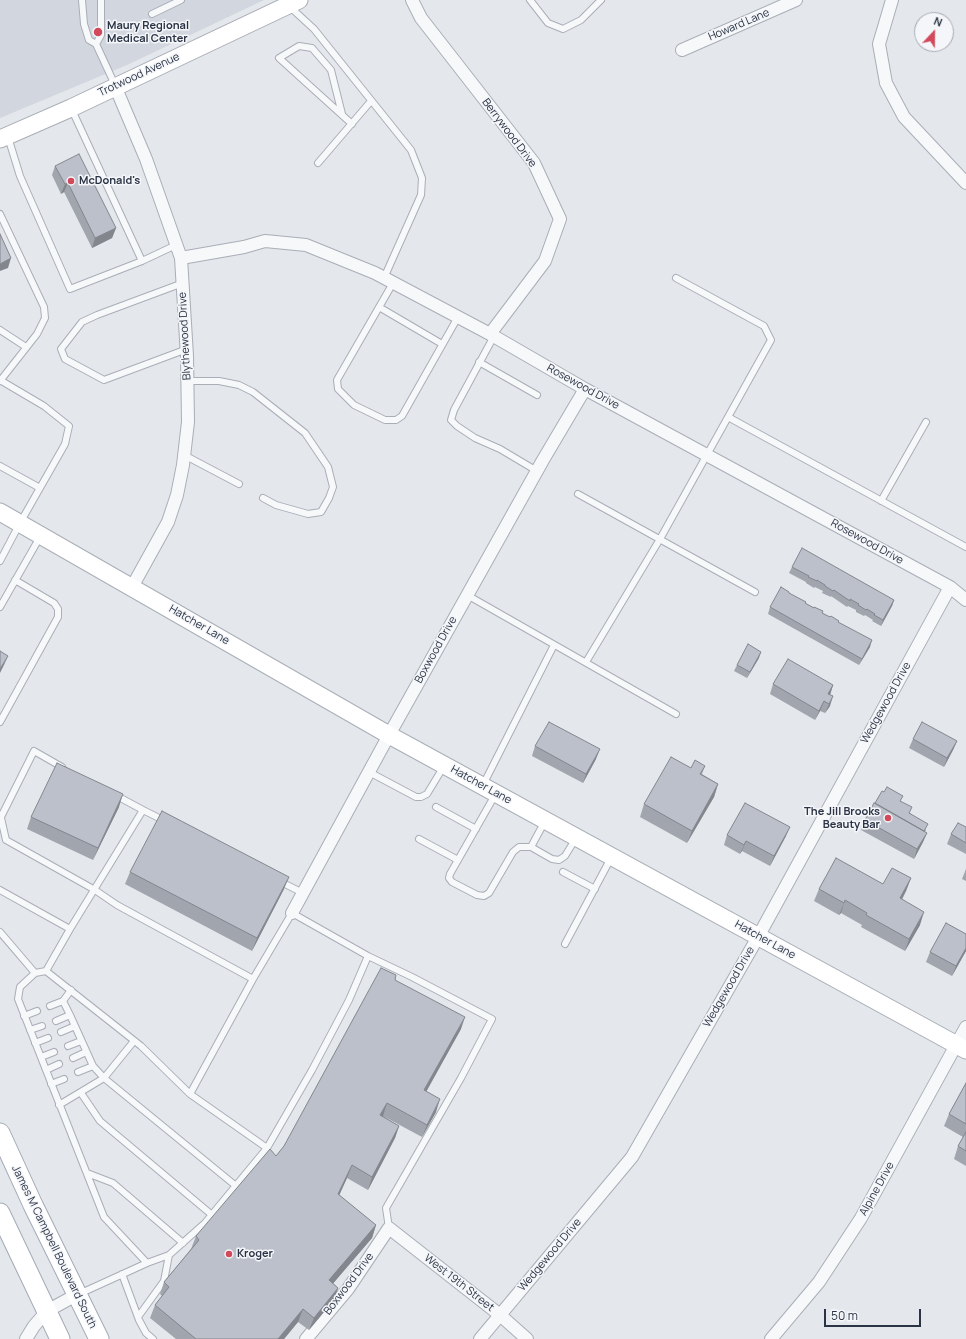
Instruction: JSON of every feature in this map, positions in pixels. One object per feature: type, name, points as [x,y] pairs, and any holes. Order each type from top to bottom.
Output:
[{"type":"main road","name":"James M Campbell Boulevard South","points":[[0,1133],[33,1205],[99,1339]]},
{"type":"main road","points":[[0,1213],[60,1339]]},
{"type":"street","name":"Berrywood Drive","points":[[412,0],[421,18],[534,163],[560,218],[545,261],[492,335]]},
{"type":"street","name":"Howard Lane","points":[[682,50],[796,0]]},
{"type":"street","points":[[892,0],[879,44],[886,83],[904,117],[966,183]]},
{"type":"street","name":"Trotwood Avenue","points":[[4,137],[71,108],[293,3]]},
{"type":"street","name":"Blythewood Drive","points":[[115,86],[146,159],[181,258],[187,349],[188,422],[177,495],[168,522],[132,587]]},
{"type":"street","name":"Rosewood Drive","points":[[181,258],[244,247],[265,241],[306,246],[375,273],[492,335],[585,389],[950,587],[966,600]]},
{"type":"street","name":"Boxwood Drive","points":[[292,913],[368,772],[537,471],[585,389]]},
{"type":"street","name":"Hatcher Lane","points":[[0,512],[389,735],[961,1047]]},
{"type":"street","name":"Wedgewood Drive","points":[[480,1339],[632,1157],[758,937],[950,587]]},
{"type":"street","name":"Alpine Drive","points":[[771,1339],[819,1282],[856,1224],[961,1047],[966,1027]]},
{"type":"street","name":"Boxwood Drive","points":[[306,1339],[348,1289],[389,1228]]},
{"type":"street","name":"West 19th Street","points":[[389,1228],[500,1315],[528,1339]]},
{"type":"street","points":[[26,1339],[34,1326],[47,1311],[78,1294]]},
{"type":"lane","points":[[82,0],[84,24],[89,40],[96,44],[115,86]]},
{"type":"lane","points":[[96,44],[101,35],[101,0]]},
{"type":"lane","points":[[152,14],[182,0]]},
{"type":"lane","points":[[530,0],[548,23],[563,29],[582,20],[601,0]]},
{"type":"lane","points":[[293,3],[411,150],[422,178],[421,195],[379,307],[337,380],[338,389],[354,405],[385,420],[396,420],[402,416],[458,317]]},
{"type":"lane","points":[[342,114],[331,70],[312,48],[298,46],[279,58],[352,124]]},
{"type":"lane","points":[[318,163],[371,100]]},
{"type":"lane","points":[[71,108],[142,261]]},
{"type":"lane","points":[[4,137],[70,289],[142,261],[176,245]]},
{"type":"lane","points":[[0,214],[44,307],[45,318],[37,334],[0,380],[44,406],[69,426],[65,444],[0,561]]},
{"type":"lane","points":[[586,662],[660,539],[771,340],[764,326],[676,278]]},
{"type":"lane","points":[[182,283],[82,322],[61,349],[65,359],[104,380],[187,349]]},
{"type":"lane","points":[[379,307],[442,344]]},
{"type":"lane","points":[[0,330],[26,347]]},
{"type":"lane","points":[[492,335],[454,410],[451,420],[475,438],[500,449],[537,471]]},
{"type":"lane","points":[[479,362],[537,395]]},
{"type":"lane","points":[[188,381],[219,381],[239,385],[253,392],[305,433],[328,467],[333,487],[321,512],[308,514],[276,505],[263,498]]},
{"type":"lane","points":[[728,417],[966,547]]},
{"type":"lane","points":[[881,501],[926,422]]},
{"type":"lane","points":[[184,455],[239,484]]},
{"type":"lane","points":[[0,466],[40,488]]},
{"type":"lane","points":[[578,494],[754,592]]},
{"type":"lane","points":[[0,607],[41,536]]},
{"type":"lane","points":[[0,545],[6,549]]},
{"type":"lane","points":[[0,722],[58,617],[58,609],[54,603],[15,580]]},
{"type":"lane","points":[[467,595],[676,714]]},
{"type":"lane","points":[[554,644],[489,790],[476,829],[450,874],[450,878],[452,882],[477,896],[484,896],[489,893],[513,852],[519,846],[531,847],[552,860],[559,860],[565,856],[576,837]]},
{"type":"lane","points":[[68,770],[34,751],[0,818],[6,840],[95,890],[117,905],[253,979]]},
{"type":"lane","points":[[368,772],[416,798],[427,794],[444,765]]},
{"type":"lane","points":[[109,792],[171,825]]},
{"type":"lane","points":[[436,806],[476,829]]},
{"type":"lane","points":[[46,971],[143,810]]},
{"type":"lane","points":[[531,847],[546,820]]},
{"type":"lane","points":[[419,839],[458,860]]},
{"type":"lane","points":[[565,944],[612,857]]},
{"type":"lane","points":[[563,872],[595,889]]},
{"type":"lane","points":[[275,879],[302,893]]},
{"type":"lane","points":[[0,890],[70,929]]},
{"type":"lane","points":[[190,1094],[253,979],[292,913],[368,956],[412,977],[492,1019],[461,1078],[386,1208],[389,1228]]},
{"type":"lane","points":[[0,932],[35,973]]},
{"type":"lane","points":[[78,1294],[147,1263],[169,1255],[212,1215],[267,1148],[312,1070],[349,1000],[368,956]]},
{"type":"lane","points":[[147,1263],[104,1217],[24,1016],[18,999],[20,987],[35,973],[46,971],[134,1041],[190,1094],[267,1148]]},
{"type":"lane","points":[[50,1006],[63,1001],[71,990]]},
{"type":"lane","points":[[63,1001],[93,1066],[104,1078],[236,1186]]},
{"type":"lane","points":[[24,1016],[37,1011]]},
{"type":"lane","points":[[56,1021],[70,1015]]},
{"type":"lane","points":[[30,1030],[42,1026]]},
{"type":"lane","points":[[61,1032],[75,1026]]},
{"type":"lane","points":[[35,1043],[48,1038]]},
{"type":"lane","points":[[68,1046],[81,1041]]},
{"type":"lane","points":[[59,1105],[104,1078],[134,1041]]},
{"type":"lane","points":[[41,1057],[54,1052]]},
{"type":"lane","points":[[73,1058],[86,1052]]},
{"type":"lane","points":[[46,1070],[59,1064]]},
{"type":"lane","points":[[78,1072],[93,1066]]},
{"type":"lane","points":[[51,1084],[64,1079]]},
{"type":"lane","points":[[81,1093],[100,1121],[212,1215]]},
{"type":"lane","points":[[87,1173],[113,1183],[183,1243]]},
{"type":"lane","points":[[138,1317],[164,1282],[169,1255]]},
{"type":"lane","points":[[122,1274],[138,1317],[146,1333],[153,1339]]},
{"type":"shaded area","name":"Maury Regional Medical Center","points":[[0,0],[264,0],[127,65],[0,118]]},
{"type":"building","points":[[79,154],[116,228],[95,238],[68,183],[65,184],[55,166]]},
{"type":"building","points":[[0,234],[11,258],[0,264]]},
{"type":"building","points":[[802,548],[894,600],[883,620],[867,609],[866,610],[858,605],[859,604],[850,599],[850,601],[817,580],[808,577],[809,576],[792,567]]},
{"type":"building","points":[[781,587],[806,602],[805,603],[823,611],[822,613],[830,617],[831,616],[839,621],[838,622],[872,640],[862,659],[770,607]]},
{"type":"building","points":[[748,644],[761,652],[750,672],[737,665]]},
{"type":"building","points":[[0,651],[8,656],[0,669]]},
{"type":"building","points":[[788,659],[833,685],[828,694],[833,696],[829,704],[824,701],[819,711],[773,684]]},
{"type":"building","points":[[549,722],[600,749],[586,774],[535,746]]},
{"type":"building","points":[[922,722],[957,741],[947,758],[913,739]]},
{"type":"building","points":[[671,757],[691,768],[695,760],[705,766],[700,774],[718,784],[692,831],[644,804]]},
{"type":"building","points":[[57,763],[123,794],[98,848],[31,817]]},
{"type":"building","points":[[887,787],[903,796],[900,801],[912,807],[909,813],[928,824],[924,831],[875,803],[882,791],[884,792]]},
{"type":"building","points":[[745,803],[790,827],[774,856],[746,841],[744,845],[727,835]]},
{"type":"building","points":[[874,803],[927,833],[917,849],[865,820]]},
{"type":"building","points":[[162,811],[289,877],[257,938],[130,872]]},
{"type":"building","points":[[958,823],[966,827],[966,843],[951,834]]},
{"type":"building","points":[[836,858],[883,884],[892,868],[911,878],[900,898],[924,912],[909,939],[866,915],[867,913],[845,900],[844,903],[819,889]]},
{"type":"building","points":[[946,923],[966,934],[966,948],[956,966],[930,952]]},
{"type":"building","points":[[381,968],[396,975],[395,980],[465,1017],[424,1090],[440,1099],[427,1125],[387,1103],[380,1115],[399,1126],[372,1177],[352,1165],[338,1194],[376,1225],[329,1280],[338,1288],[314,1318],[303,1309],[278,1339],[196,1339],[155,1305],[169,1287],[164,1282],[199,1240],[196,1236],[270,1149],[276,1156],[284,1146]]},
{"type":"building","points":[[966,1083],[966,1124],[949,1114]]},
{"type":"building","points":[[966,1132],[966,1151],[958,1146]]},
{"type":"place","name":"Maury Regional Medical Center","points":[[98,32]]},
{"type":"place","name":"McDonald's","points":[[71,181]]},
{"type":"place","name":"The Jill Brooks Beauty Bar","points":[[888,818]]},
{"type":"place","name":"Kroger","points":[[229,1254]]}]
